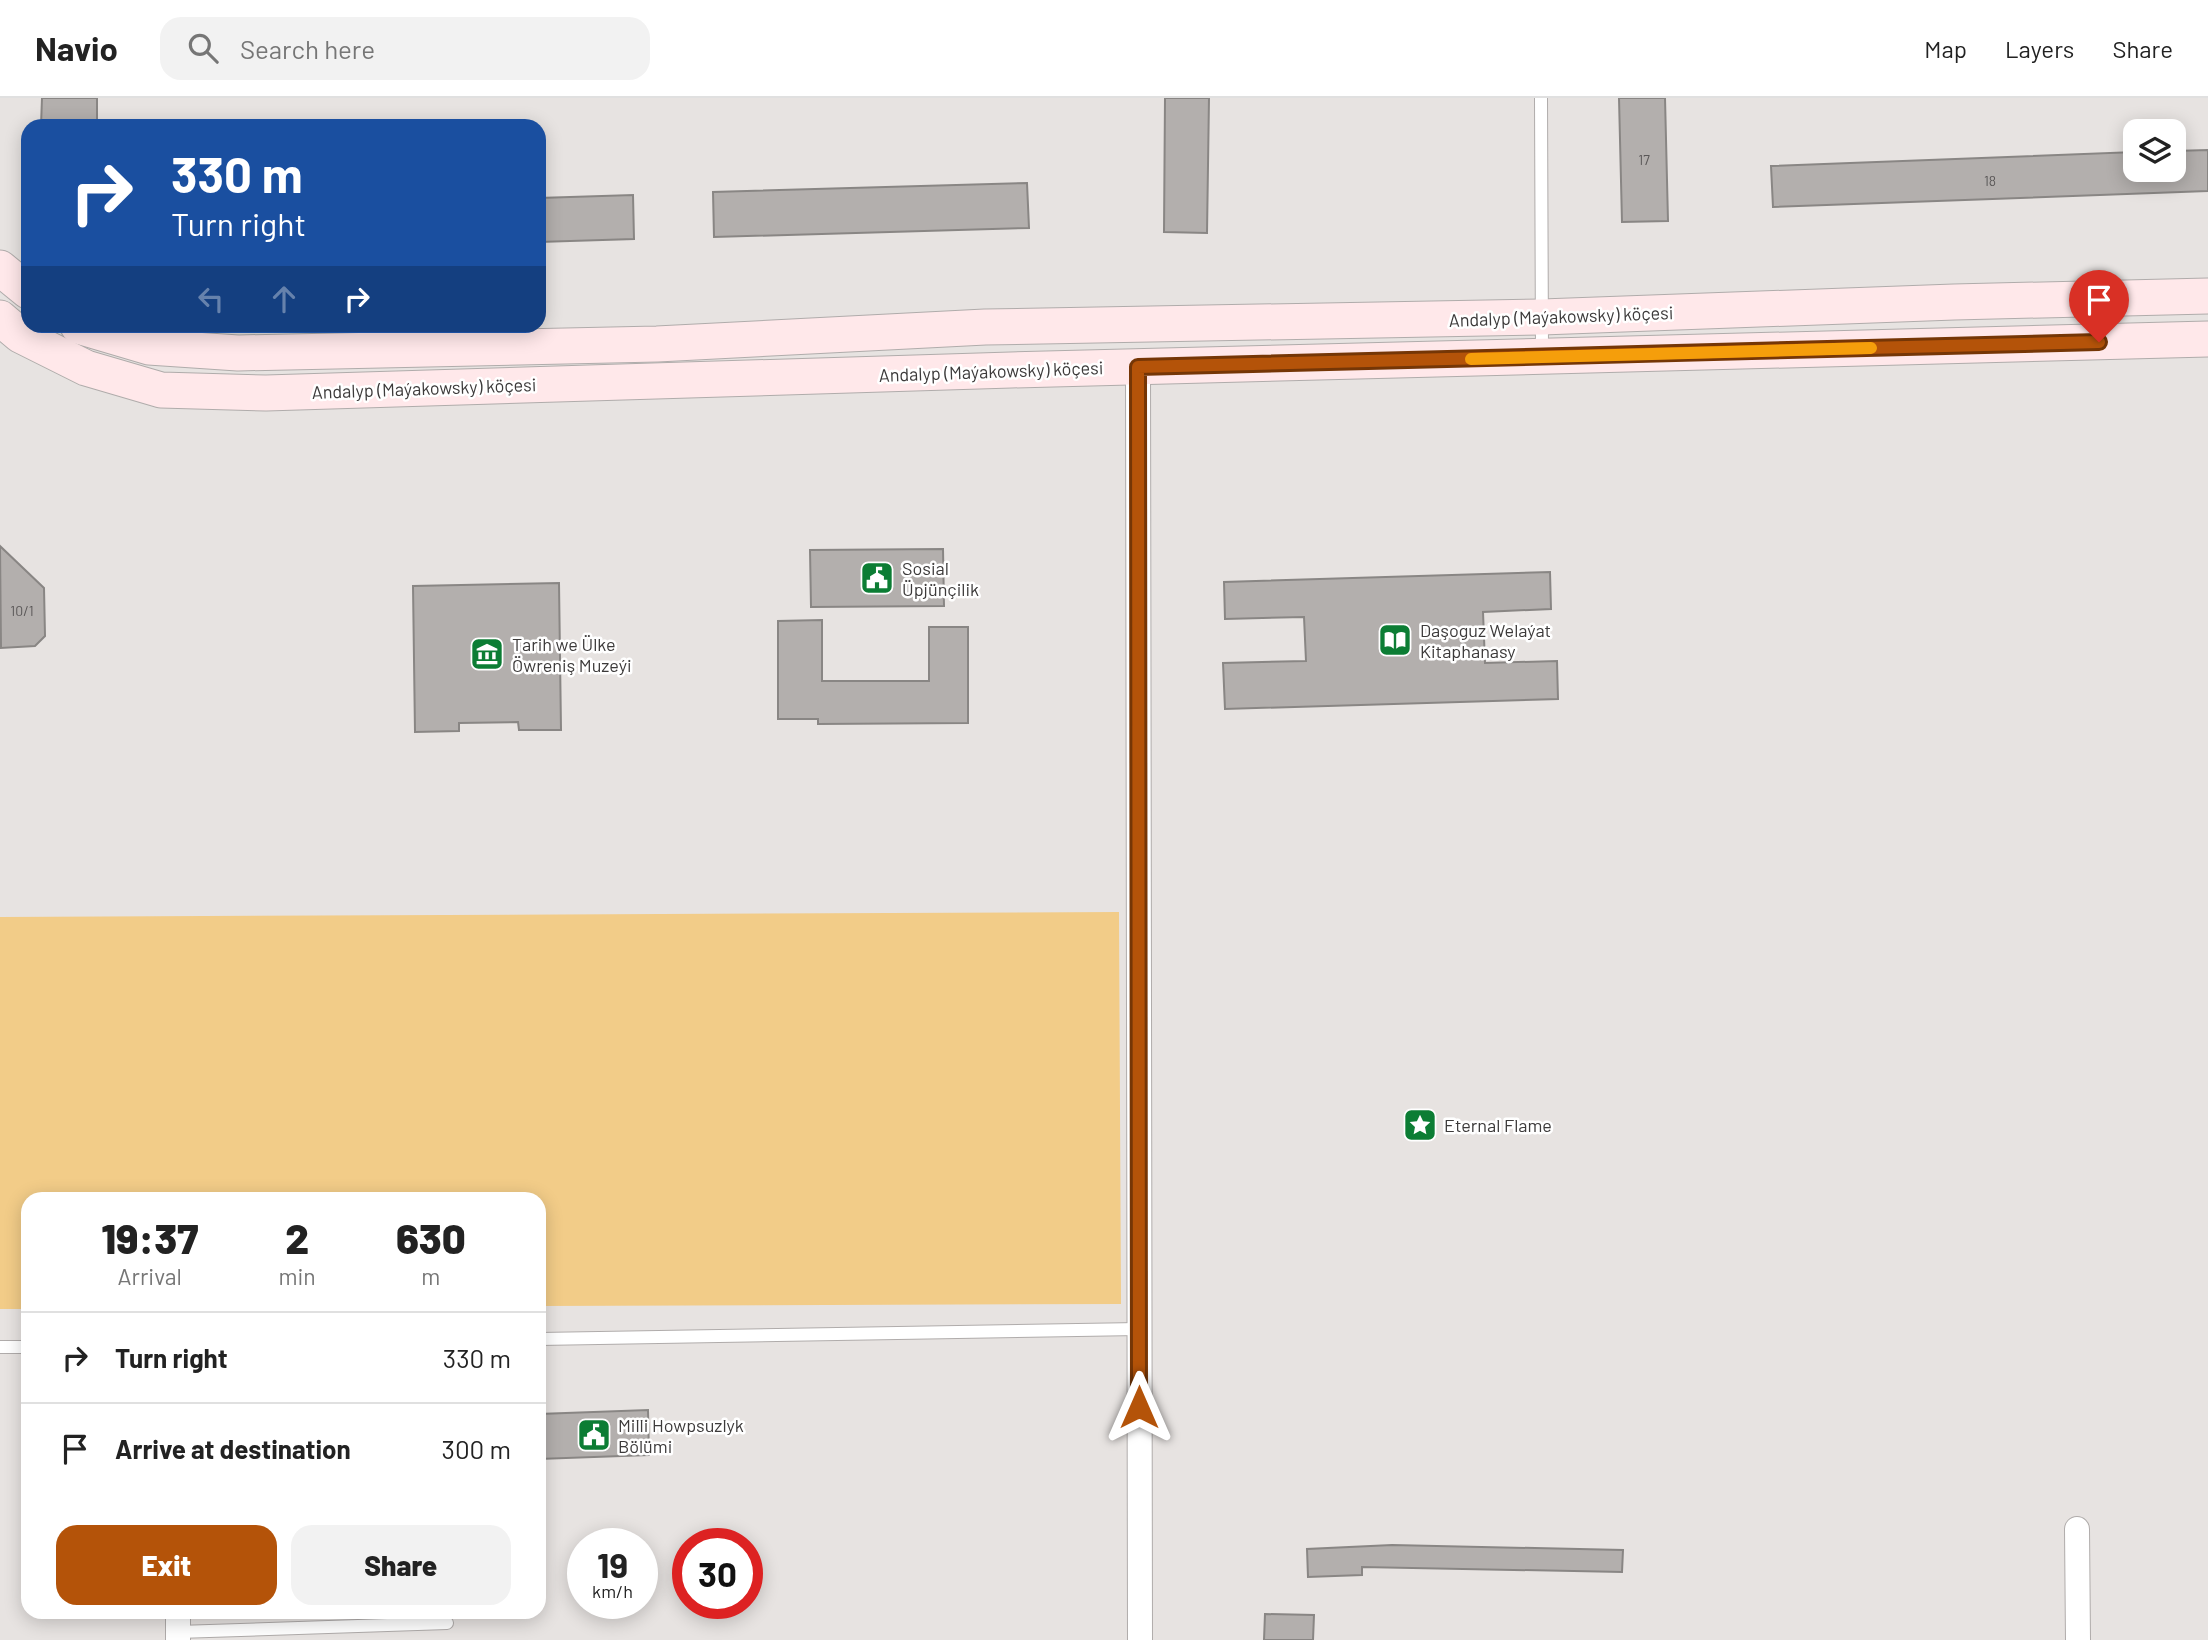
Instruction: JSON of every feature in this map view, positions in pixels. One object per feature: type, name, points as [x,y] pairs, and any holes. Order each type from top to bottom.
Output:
[{"type":"main road","points":[[0,268],[21,286]]},
{"type":"main road","name":"Andalyp (Maýakowsky) köçesi","points":[[102,333],[149,347],[238,353],[657,344],[985,327],[1542,317],[2208,296]]},
{"type":"main road","name":"Andalyp (Maýakowsky) köçesi","points":[[0,318],[20,335],[86,368],[161,390],[266,393],[2208,339]]},
{"type":"street","points":[[1138,367],[1140,1640]]},
{"type":"street","points":[[2077,1529],[2078,1640]]},
{"type":"lane","points":[[1541,98],[1542,357]]},
{"type":"lane","points":[[546,1339],[1139,1329]]},
{"type":"lane","points":[[0,1347],[21,1347]]},
{"type":"lane","points":[[178,1628],[447,1623]]},
{"type":"shaded area","points":[[1119,912],[1121,1304],[546,1306],[546,1192],[21,1192],[21,1309],[0,1309],[0,917]]},
{"type":"building","points":[[42,98],[97,98],[97,119],[41,119]]},
{"type":"building","points":[[1165,98],[1209,98],[1207,233],[1164,232]]},
{"type":"building","points":[[1619,98],[1665,98],[1668,221],[1622,222]]},
{"type":"building","points":[[2208,150],[2208,191],[1773,207],[1771,166],[2123,152],[2123,182],[2186,182],[2186,151]]},
{"type":"building","points":[[1027,183],[1029,228],[714,237],[713,192]]},
{"type":"building","points":[[633,195],[634,239],[546,242],[546,198]]},
{"type":"building","points":[[0,546],[44,588],[45,636],[35,646],[1,648]]},
{"type":"building","name":"Sosial Üpjünçilik","points":[[943,549],[944,606],[811,607],[810,550]]},
{"type":"building","name":"Daşoguz Welaýat Kitaphanasy","points":[[1550,572],[1551,609],[1483,612],[1485,663],[1557,661],[1558,699],[1225,709],[1223,663],[1306,661],[1304,617],[1225,619],[1224,582]]},
{"type":"building","name":"Tarih we Ülke Öwreniş Muzeýi","points":[[559,583],[561,730],[519,730],[518,722],[459,723],[459,731],[415,732],[413,586]]},
{"type":"building","points":[[822,620],[822,681],[929,681],[929,627],[968,627],[968,723],[818,724],[818,719],[778,719],[778,621]]},
{"type":"building","name":"Milli Howpsuzlyk Bölümi","points":[[648,1410],[649,1455],[546,1459],[546,1414]]},
{"type":"building","points":[[1392,1545],[1623,1550],[1622,1572],[1362,1567],[1362,1575],[1308,1577],[1307,1549]]},
{"type":"building","points":[[1265,1614],[1314,1615],[1313,1640],[1264,1640]]},
{"type":"slow traffic","points":[[1471,359],[1871,348]]},
{"type":"place","name":"Sosial Üpjünçilik","points":[[877,578]]},
{"type":"place","name":"Daşoguz Welaýat Kitaphanasy","points":[[1395,640]]},
{"type":"place","name":"Tarih we Ülke Öwreniş Muzeýi","points":[[487,654]]},
{"type":"place","name":"Eternal Flame","points":[[1420,1125]]},
{"type":"place","name":"Milli Howpsuzlyk Bölümi","points":[[594,1435]]},
{"type":"route","points":[[1139,1407],[1138,367],[2099,342]]}]
